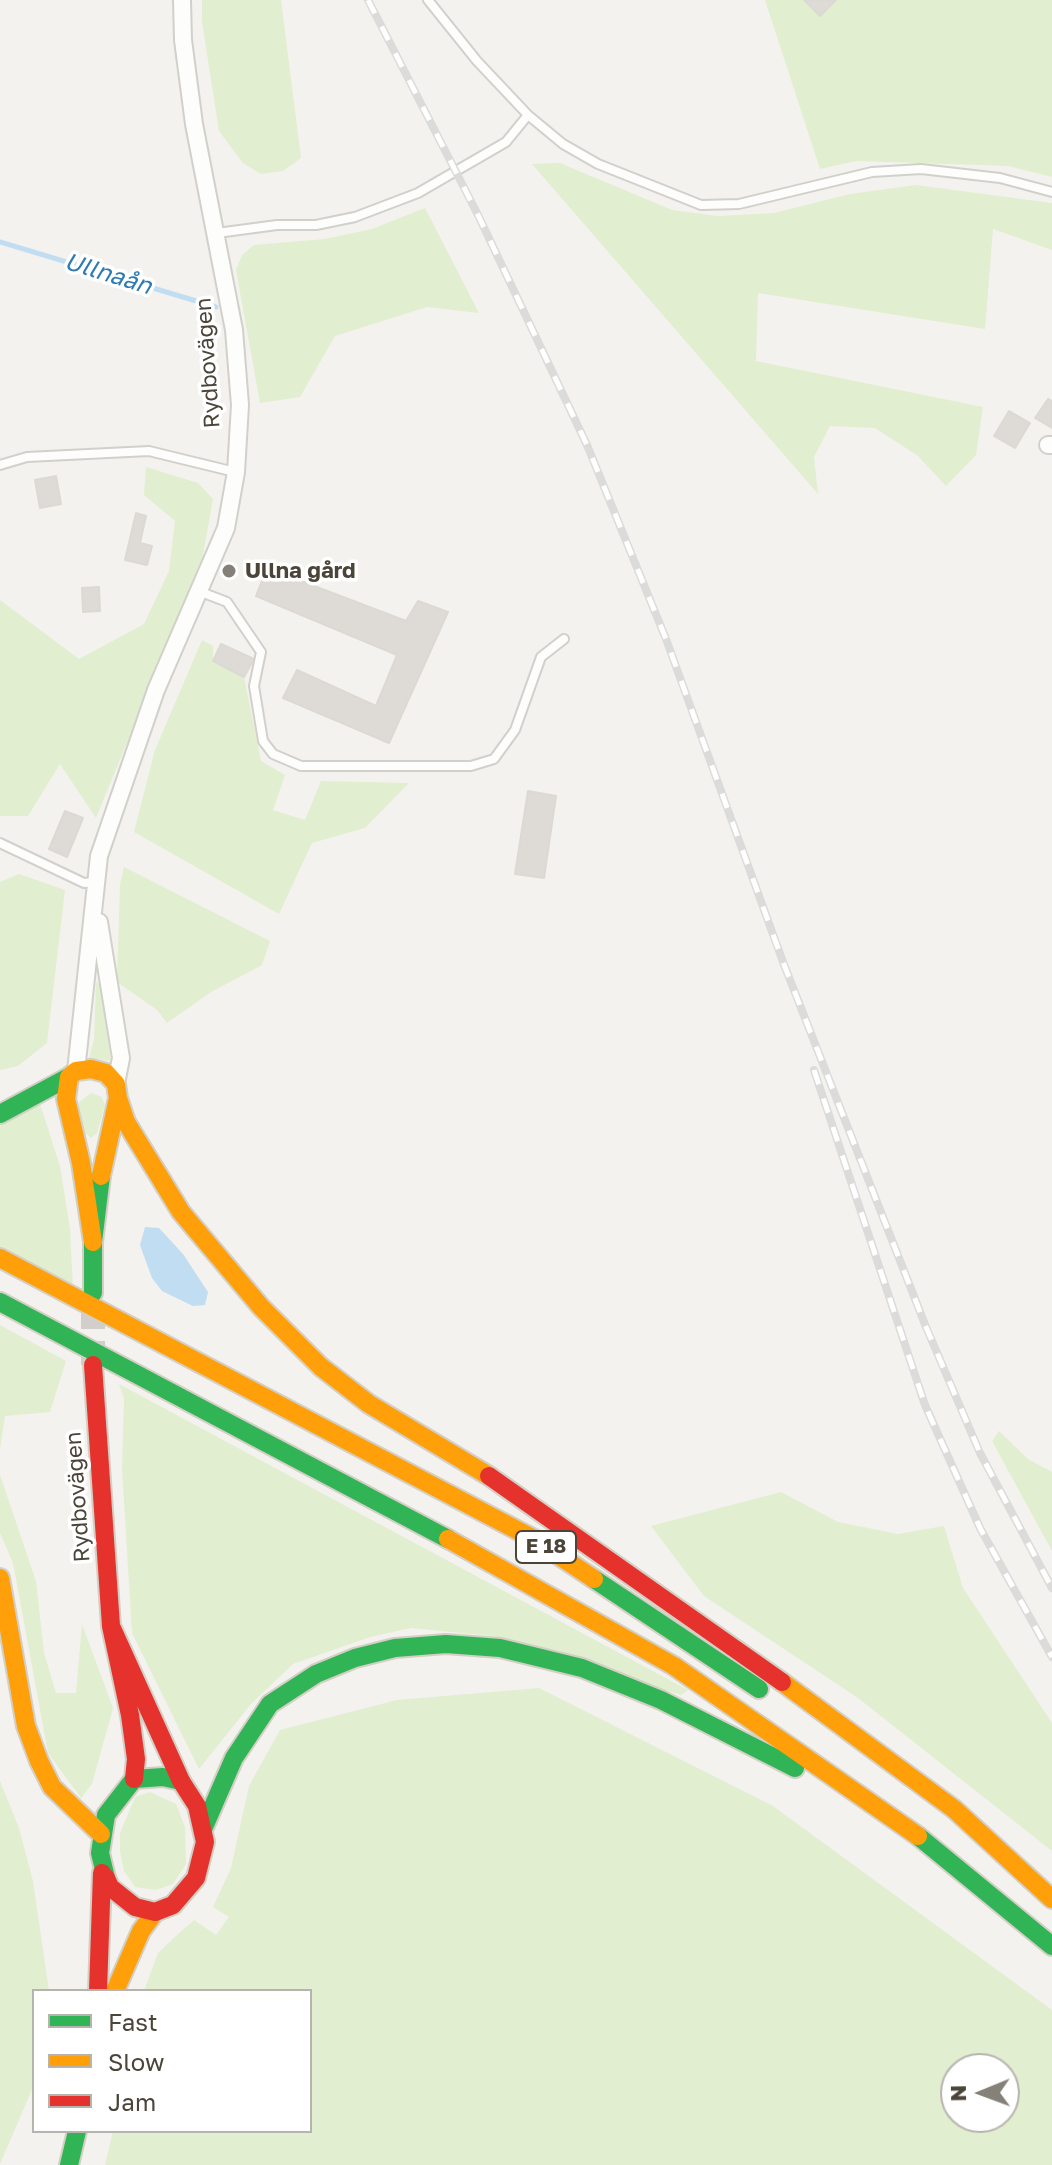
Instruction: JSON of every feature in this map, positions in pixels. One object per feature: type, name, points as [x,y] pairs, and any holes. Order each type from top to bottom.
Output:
[{"type":"main road","points":[[0,1114],[72,1074],[106,1073],[117,1091],[126,1122],[181,1212],[261,1307],[321,1367],[369,1404],[504,1485],[912,1776],[954,1809],[1052,1900]]},
{"type":"main road","name":"Rydbovägen","points":[[72,1074],[66,1099],[81,1163],[93,1242]]},
{"type":"main road","name":"Rydbovägen","points":[[93,1293],[93,1242],[103,1157],[117,1091]]},
{"type":"main road","name":"E 18","points":[[0,1258],[534,1539],[808,1721],[1052,1900]]},
{"type":"main road","name":"E 18","points":[[0,1302],[407,1516],[674,1666],[900,1822],[1052,1946]]},
{"type":"main road","name":"Rydbovägen","points":[[93,1365],[111,1626],[130,1715],[136,1759],[134,1779]]},
{"type":"main road","points":[[0,1578],[26,1726],[39,1761],[52,1787],[101,1834]]},
{"type":"main road","name":"Rydbovägen","points":[[111,1626],[181,1781]]},
{"type":"main road","points":[[204,1827],[234,1758],[270,1704],[316,1674],[355,1658],[395,1648],[446,1644],[500,1648],[582,1668],[661,1700],[900,1822]]},
{"type":"main road","points":[[98,1989],[101,1834],[106,1815],[134,1779],[163,1777],[181,1781],[197,1806],[204,1827],[205,1842],[196,1878],[173,1905],[155,1912],[141,1931],[116,1989]]},
{"type":"main road","points":[[102,1870],[110,1887],[121,1899],[155,1912]]},
{"type":"main road","points":[[69,2165],[77,2133]]},
{"type":"street","name":"Rydbovägen","points":[[72,1074],[99,856],[156,690],[201,592],[226,528],[236,472],[240,405],[235,345],[217,233],[194,124],[183,40],[182,0]]},
{"type":"street","name":"Rydbovägen","points":[[95,888],[121,1058],[117,1091]]},
{"type":"lane","points":[[428,0],[477,61],[528,115],[563,144],[598,164],[701,205],[739,204],[872,172],[921,169],[1000,178],[1052,192]]},
{"type":"lane","points":[[217,233],[277,225],[316,225],[355,217],[418,193],[506,142],[528,115]]},
{"type":"lane","points":[[0,465],[42,456],[149,451],[236,472]]},
{"type":"lane","points":[[201,592],[227,602],[261,652],[254,686],[263,741],[273,754],[301,766],[471,766],[494,759],[515,730],[541,657],[564,639]]},
{"type":"lane","points":[[0,844],[95,888]]},
{"type":"green space","points":[[202,0],[281,0],[301,158],[283,171],[261,174],[243,163],[219,131],[202,22]]},
{"type":"green space","points":[[765,0],[1052,0],[1052,177],[1008,166],[856,161],[820,169]]},
{"type":"green space","points":[[560,163],[672,210],[718,216],[774,213],[850,194],[916,185],[1052,203],[1052,250],[993,229],[985,329],[758,293],[756,361],[983,407],[976,455],[946,486],[918,456],[875,428],[830,426],[814,457],[818,494],[532,164]]},
{"type":"green space","points":[[425,208],[479,313],[427,307],[335,336],[300,397],[260,403],[236,270],[242,255],[254,245],[325,239],[372,229]]},
{"type":"green space","points":[[146,467],[198,483],[213,499],[202,560],[96,818],[60,764],[28,816],[0,816],[0,600],[79,659],[144,624],[169,571],[175,521],[144,495]]},
{"type":"green space","points":[[202,640],[213,646],[213,662],[244,677],[261,761],[285,775],[273,810],[305,820],[321,781],[409,783],[365,828],[312,843],[279,914],[134,832],[155,750]]},
{"type":"green space","points":[[124,867],[270,941],[262,965],[211,992],[167,1023],[157,1010],[117,982],[120,885]]},
{"type":"green space","points":[[19,874],[65,890],[47,1043],[18,1066],[0,1070],[0,882]]},
{"type":"green space","points":[[96,982],[100,984],[111,1061],[89,1058],[94,1040]]},
{"type":"green space","points":[[91,1093],[102,1097],[105,1105],[97,1133],[91,1138],[85,1133],[79,1102]]},
{"type":"green space","points":[[40,1104],[60,1166],[70,1229],[73,1288],[0,1248],[0,1125]]},
{"type":"green space","points":[[0,1325],[66,1361],[50,1412],[5,1416],[0,1449]]},
{"type":"green space","points":[[119,1384],[688,1690],[681,1695],[492,1636],[411,1628],[370,1637],[293,1664],[251,1704],[199,1769],[132,1633],[122,1469],[124,1399]]},
{"type":"green space","points":[[999,1431],[1028,1459],[1052,1472],[1052,1551],[992,1441]]},
{"type":"green space","points":[[0,1475],[36,1581],[44,1653],[56,1693],[76,1693],[82,1624],[113,1708],[92,1784],[81,1798],[48,1753],[13,1563],[0,1533]]},
{"type":"green space","points":[[781,1492],[838,1522],[898,1534],[944,1526],[963,1588],[1052,1723],[1052,1851],[858,1698],[704,1596],[651,1526]]},
{"type":"green space","points":[[539,1688],[773,1806],[1052,2010],[1052,2165],[105,2165],[113,2133],[312,2133],[312,1989],[145,1989],[158,1953],[194,1920],[216,1935],[229,1917],[213,1907],[231,1868],[249,1786],[280,1730],[397,1700]]},
{"type":"green space","points":[[0,1781],[19,1828],[33,1881],[49,1989],[32,1989],[32,2090],[0,2164]]},
{"type":"green space","points":[[150,1792],[176,1804],[185,1827],[186,1864],[173,1884],[156,1890],[135,1887],[124,1871],[120,1852],[120,1833],[135,1797]]},
{"type":"water","points":[[145,1227],[159,1228],[183,1254],[208,1292],[205,1305],[193,1306],[162,1291],[152,1278],[140,1245]]},
{"type":"building","points":[[804,0],[836,0],[820,16]]},
{"type":"building","points":[[1048,399],[1052,401],[1052,428],[1035,418]]},
{"type":"building","points":[[1009,411],[1030,423],[1015,448],[994,436]]},
{"type":"building","points":[[56,476],[61,504],[40,508],[35,480]]},
{"type":"building","points":[[136,513],[146,516],[140,543],[152,546],[147,565],[125,560]]},
{"type":"building","points":[[267,568],[406,621],[418,601],[448,612],[389,743],[283,698],[297,670],[376,706],[397,655],[256,596]]},
{"type":"building","points":[[99,587],[100,611],[83,612],[82,588]]},
{"type":"building","points":[[221,644],[254,659],[244,677],[213,661]]},
{"type":"building","points":[[528,791],[556,796],[544,878],[515,874]]},
{"type":"building","points":[[65,811],[83,818],[67,857],[49,849]]},
{"type":"waterway","name":"Ullnaån","points":[[0,242],[216,307]]},
{"type":"tunnel","points":[[93,1293],[93,1365]]},
{"type":"railway","points":[[368,0],[478,215],[587,445],[666,639],[783,962],[926,1327],[980,1453],[1052,1588]]},
{"type":"railway","points":[[814,1070],[925,1405],[980,1528],[1052,1657]]},
{"type":"traffic: fast","points":[[0,1114],[69,1077]]},
{"type":"traffic: fast","points":[[93,1293],[93,1242],[101,1176]]},
{"type":"traffic: fast","points":[[0,1302],[448,1539]]},
{"type":"traffic: fast","points":[[594,1579],[759,1689]]},
{"type":"traffic: fast","points":[[204,1827],[234,1758],[270,1704],[316,1674],[355,1658],[395,1648],[446,1644],[500,1648],[582,1668],[661,1700],[795,1768]]},
{"type":"traffic: fast","points":[[106,1878],[100,1853],[106,1815],[134,1779],[163,1777],[181,1781]]},
{"type":"traffic: fast","points":[[918,1836],[1052,1946]]},
{"type":"traffic: fast","points":[[69,2165],[77,2133]]},
{"type":"traffic: slow","points":[[93,1242],[81,1163],[66,1099],[69,1077],[76,1071],[91,1069],[106,1073],[116,1084],[118,1098],[101,1176]]},
{"type":"traffic: slow","points":[[118,1098],[126,1122],[181,1212],[261,1307],[321,1367],[369,1404],[489,1476]]},
{"type":"traffic: slow","points":[[0,1258],[534,1539],[594,1579]]},
{"type":"traffic: slow","points":[[448,1539],[674,1666],[918,1836]]},
{"type":"traffic: slow","points":[[0,1578],[26,1726],[39,1761],[52,1787],[101,1834]]},
{"type":"traffic: slow","points":[[782,1682],[954,1809],[1052,1899]]},
{"type":"traffic: slow","points":[[116,1989],[141,1931],[155,1912]]},
{"type":"traffic: jam","points":[[93,1365],[111,1626],[130,1715],[136,1759],[134,1779]]},
{"type":"traffic: jam","points":[[489,1476],[782,1682]]},
{"type":"traffic: jam","points":[[106,1878],[110,1887],[135,1907],[155,1912],[173,1905],[196,1878],[205,1842],[197,1806],[181,1781],[111,1626]]},
{"type":"traffic: jam","points":[[98,1989],[102,1873]]},
{"type":"place","name":"Ullna gård","points":[[229,571]]}]
